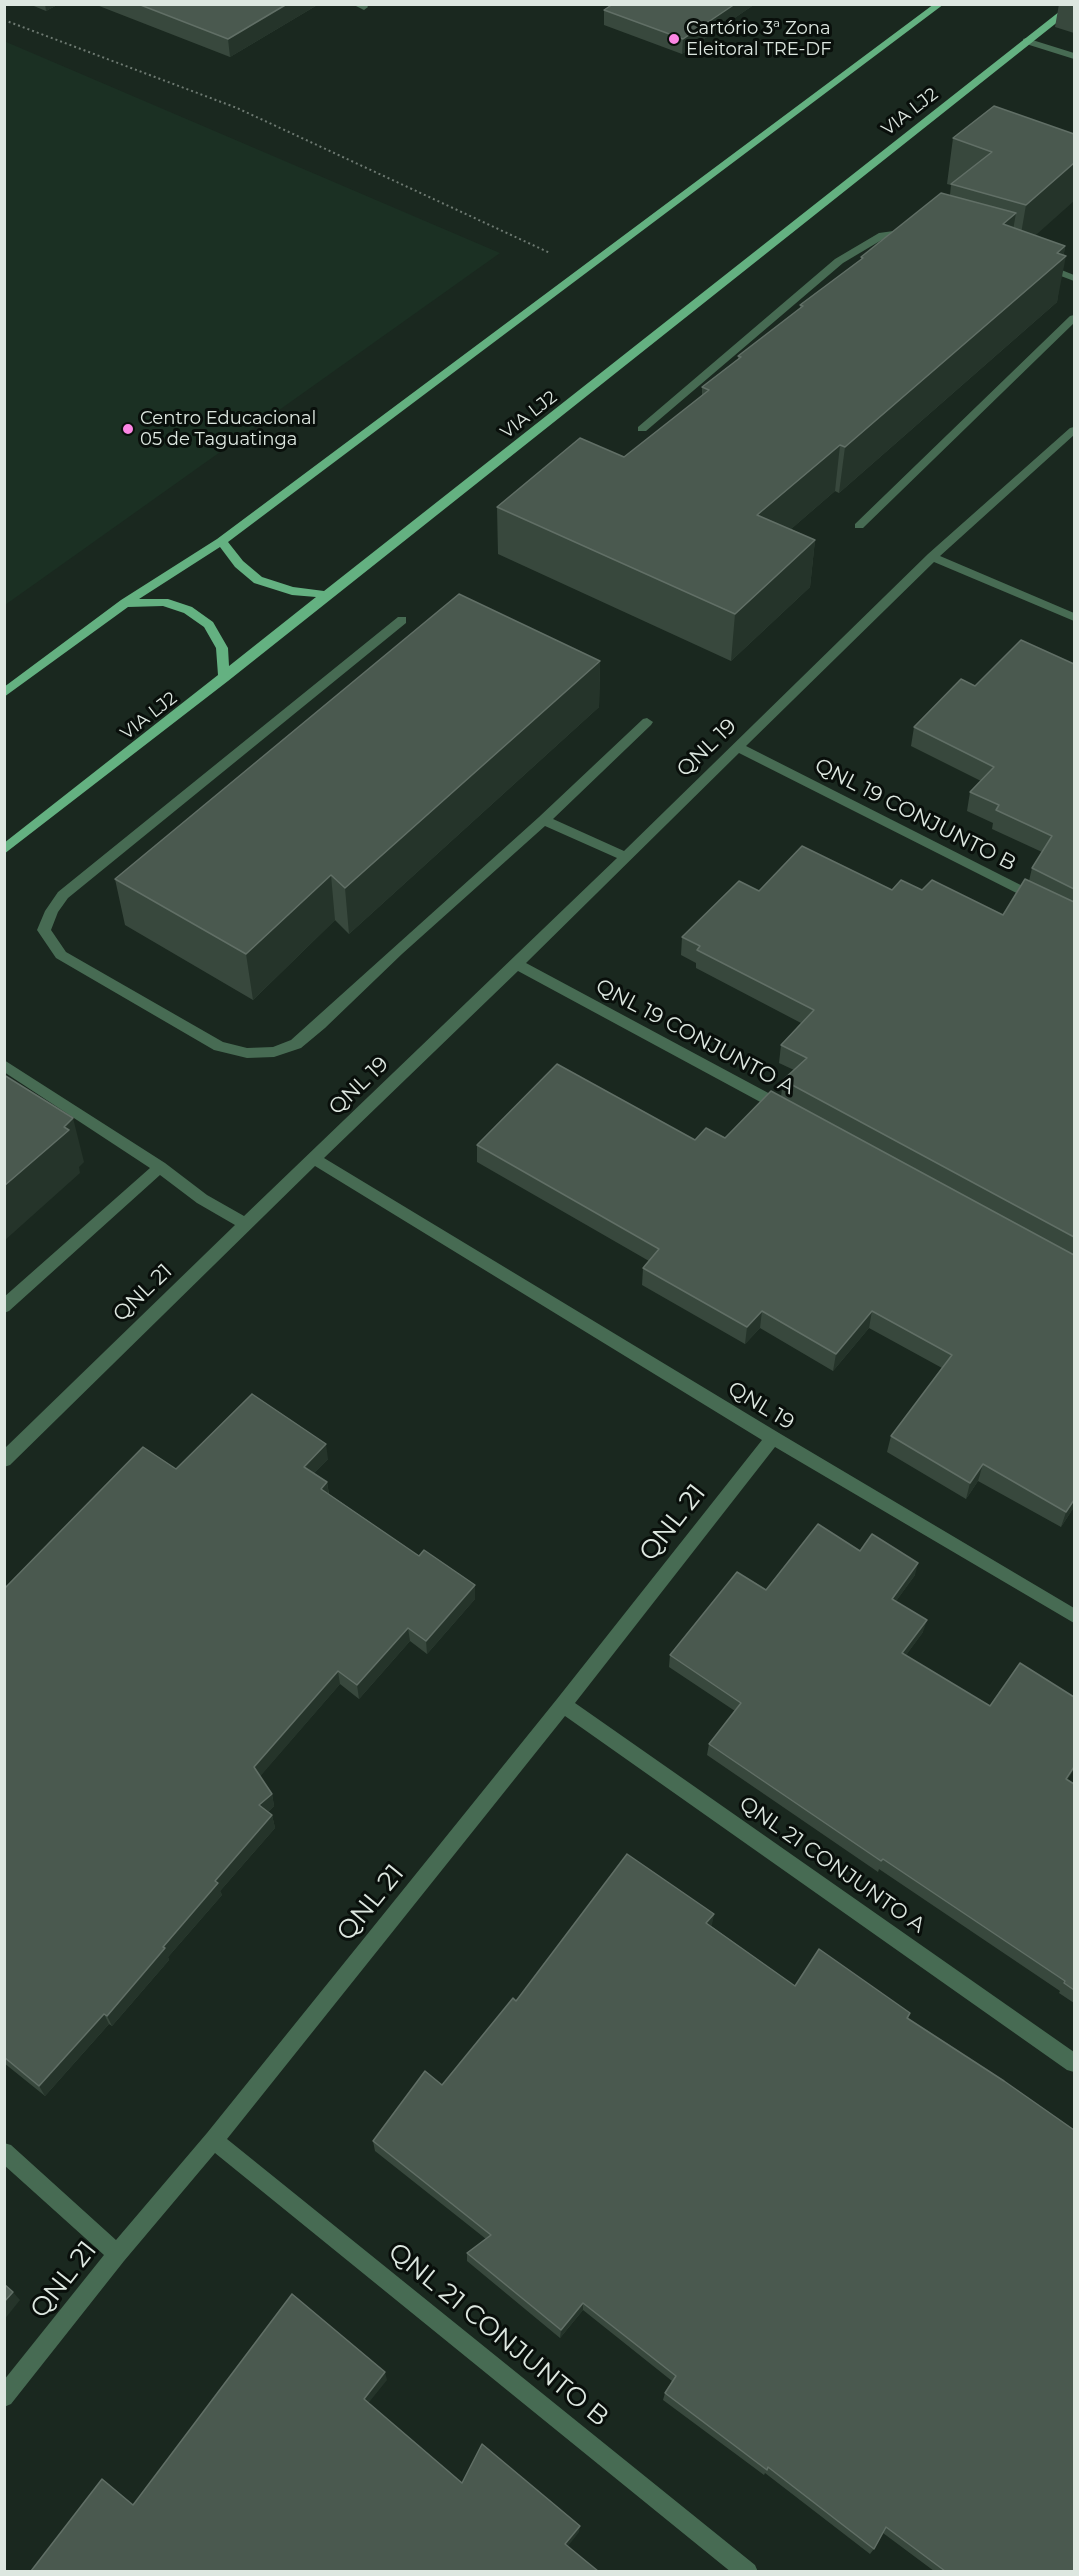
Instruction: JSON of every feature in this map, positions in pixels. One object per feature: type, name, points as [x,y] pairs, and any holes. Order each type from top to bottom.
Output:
[{"type":"main road","points":[[4,693],[125,603],[221,541],[940,4]]},
{"type":"main road","name":"VIA LJ2","points":[[4,850],[1074,4]]},
{"type":"main road","points":[[221,541],[239,564],[258,580],[292,591],[328,595]]},
{"type":"main road","points":[[125,603],[164,602],[188,610],[209,625],[222,648],[224,678]]},
{"type":"street","points":[[1026,42],[1074,56]]},
{"type":"street","points":[[642,429],[839,261],[883,235],[916,231]]},
{"type":"street","points":[[1036,263],[1074,278]]},
{"type":"street","points":[[859,526],[1074,318]]},
{"type":"street","name":"QNL 19","points":[[1074,430],[932,557],[517,964],[314,1158],[773,1438],[1074,1616]]},
{"type":"street","points":[[932,557],[1074,617]]},
{"type":"street","points":[[402,620],[63,895],[52,911],[44,930],[61,955],[219,1046],[247,1053],[274,1052],[296,1044],[544,820],[647,722]]},
{"type":"street","name":"QNL 19 CONJUNTO B","points":[[737,747],[1074,916]]},
{"type":"street","points":[[544,820],[625,857]]},
{"type":"street","name":"QNL 19 CONJUNTO A","points":[[517,964],[790,1112]]},
{"type":"street","points":[[4,1065],[160,1167],[202,1198],[246,1224]]},
{"type":"street","name":"QNL 21","points":[[4,1460],[314,1158]]},
{"type":"street","points":[[4,1307],[160,1167]]},
{"type":"street","name":"QNL 21","points":[[4,2397],[117,2254],[214,2140],[773,1438]]},
{"type":"street","name":"QNL 21 CONJUNTO A","points":[[563,1704],[1074,2062]]},
{"type":"street","name":"QNL 21 CONJUNTO B","points":[[214,2140],[748,2571]]},
{"type":"street","points":[[4,2152],[117,2254]]},
{"type":"path","points":[[4,20],[237,108],[586,269]]},
{"type":"shaded area","name":"Centro Educacional 05 de Taguatinga","points":[[4,41],[500,253],[5,605],[4,605]]},
{"type":"building","points":[[138,4],[287,4],[228,39]]},
{"type":"building","points":[[613,4],[735,4],[683,39],[604,10]]},
{"type":"building","points":[[994,106],[1074,134],[1074,163],[1026,205],[951,184],[992,152],[953,138]]},
{"type":"building","points":[[941,193],[1016,213],[1003,224],[1065,246],[1057,253],[1066,256],[845,447],[840,445],[757,515],[815,540],[735,614],[497,507],[580,438],[624,457],[709,390],[702,387],[741,357],[738,356],[803,306],[800,305],[863,258],[861,257]]},
{"type":"building","points":[[459,594],[600,661],[345,888],[331,875],[246,954],[115,879]]},
{"type":"building","points":[[1021,640],[1074,664],[1074,889],[1032,868],[1052,836],[996,810],[999,805],[970,792],[994,767],[914,727],[961,679],[975,686]]},
{"type":"building","points":[[802,846],[892,890],[901,880],[922,890],[932,880],[1003,915],[1025,879],[1074,902],[1074,1237],[783,1080],[807,1058],[781,1045],[814,1010],[697,950],[700,946],[682,937],[739,881],[759,891]]},
{"type":"building","points":[[557,1064],[695,1140],[706,1128],[725,1138],[771,1091],[1074,1255],[1074,1500],[1066,1512],[983,1464],[970,1483],[891,1436],[952,1355],[872,1311],[836,1354],[762,1311],[747,1327],[643,1268],[659,1249],[477,1145]]},
{"type":"building","points":[[4,1075],[73,1118],[64,1127],[69,1130],[4,1186]]},
{"type":"building","points":[[252,1394],[326,1444],[304,1467],[327,1482],[321,1489],[419,1556],[424,1550],[475,1585],[426,1641],[408,1628],[357,1685],[338,1671],[254,1767],[272,1794],[259,1805],[272,1815],[215,1881],[218,1883],[107,2016],[104,2014],[39,2086],[4,2057],[4,1589],[143,1447],[176,1469]]},
{"type":"building","points":[[818,1524],[860,1551],[872,1534],[918,1563],[892,1599],[927,1620],[902,1653],[990,1706],[1020,1663],[1074,1697],[1074,1767],[1066,1779],[1074,1784],[1074,1990],[1064,1983],[1065,1981],[883,1859],[881,1861],[709,1744],[741,1703],[670,1655],[737,1572],[766,1590]]},
{"type":"building","points":[[627,1854],[714,1914],[706,1923],[795,1986],[819,1949],[910,2013],[907,2018],[1074,2130],[1074,2571],[945,2571],[886,2527],[874,2549],[768,2467],[767,2470],[665,2393],[676,2376],[583,2303],[561,2330],[467,2253],[491,2235],[373,2141],[425,2071],[442,2085],[513,1998],[516,2001]]},
{"type":"building","points":[[4,2284],[13,2292],[4,2302]]},
{"type":"building","points":[[292,2294],[385,2372],[364,2399],[462,2483],[482,2444],[580,2526],[565,2544],[598,2571],[31,2571],[102,2479],[133,2505]]},
{"type":"place","name":"Cartório 3ª Zona Eleitoral TRE-DF","points":[[674,39]]},
{"type":"place","name":"Centro Educacional 05 de Taguatinga","points":[[128,429]]}]
